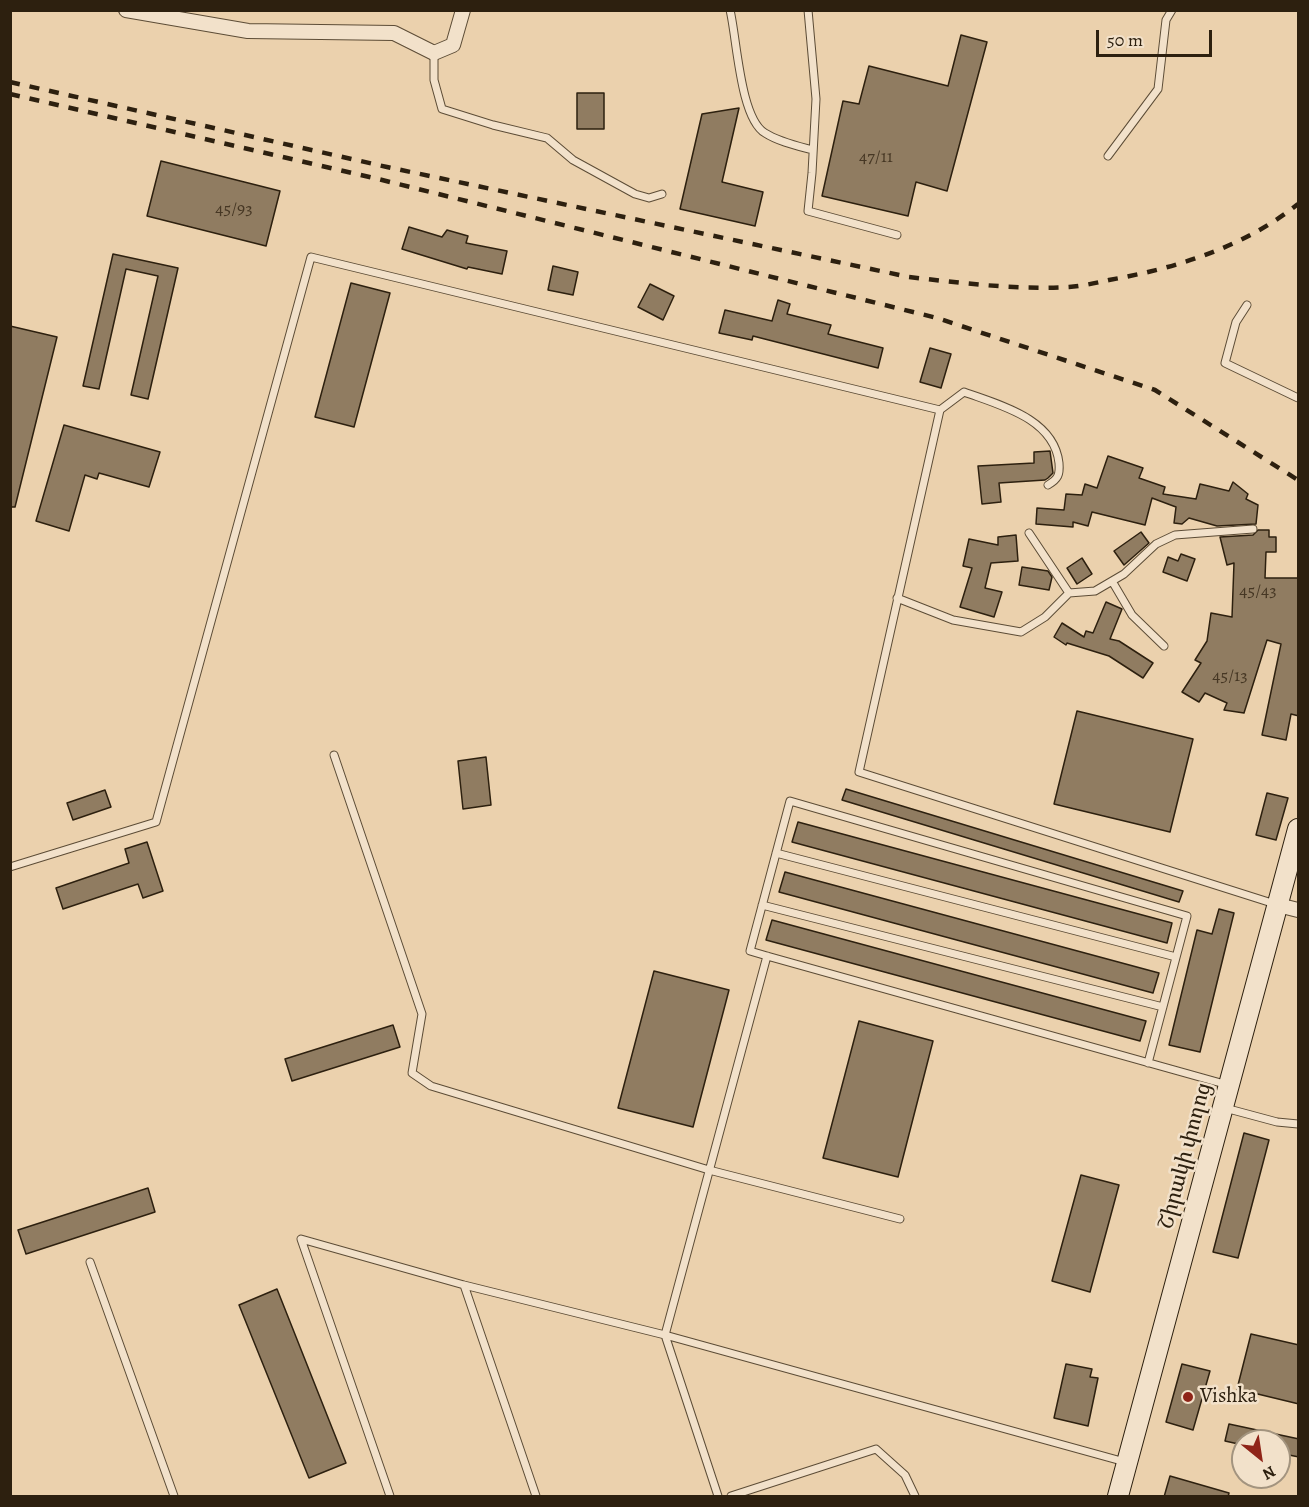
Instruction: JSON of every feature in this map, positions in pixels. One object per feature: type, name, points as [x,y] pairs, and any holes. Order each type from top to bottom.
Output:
[{"type":"main road","name":"Շիրակի փողոց","points":[[1287,907],[1299,829]]},
{"type":"main road","name":"Շիրակի փողոց","points":[[1118,1497],[1131,1464],[1233,1087],[1287,907],[1299,855]]},
{"type":"main road","name":"Շիրակի փողոց","points":[[1127,1497],[1131,1464]]},
{"type":"street","points":[[126,10],[248,31],[394,33],[434,53],[453,45],[463,10]]},
{"type":"lane","points":[[730,10],[748,111],[763,132],[791,144],[813,150]]},
{"type":"lane","points":[[808,10],[816,99],[808,211],[897,235]]},
{"type":"lane","points":[[1108,156],[1158,88],[1166,20],[1172,10]]},
{"type":"lane","points":[[434,53],[434,80],[442,109],[493,125],[547,138],[573,160],[635,194],[649,198],[662,194]]},
{"type":"lane","points":[[10,867],[156,822],[311,257],[940,410]]},
{"type":"lane","points":[[1247,305],[1236,322],[1225,363],[1299,398]]},
{"type":"lane","points":[[1048,485],[1059,475],[1058,459],[1047,433],[1017,411],[964,392],[940,410],[859,772],[1287,907]]},
{"type":"lane","points":[[897,598],[953,620],[1021,632],[1045,617],[1069,593],[1095,591],[1124,574],[1156,544],[1175,535],[1253,529]]},
{"type":"lane","points":[[1029,533],[1069,593]]},
{"type":"lane","points":[[1112,581],[1132,615],[1164,646]]},
{"type":"lane","points":[[333,755],[422,1014],[412,1073],[431,1086],[709,1170],[900,1219]]},
{"type":"lane","points":[[1149,1064],[1187,916],[790,801],[750,951],[767,957],[1149,1064],[1233,1087]]},
{"type":"lane","points":[[776,853],[1176,957]]},
{"type":"lane","points":[[762,905],[1163,1007]]},
{"type":"lane","points":[[718,1497],[664,1335],[767,957]]},
{"type":"lane","points":[[1227,1109],[1276,1122],[1299,1125]]},
{"type":"lane","points":[[390,1497],[301,1239],[464,1285],[664,1335],[1131,1464]]},
{"type":"lane","points":[[90,1262],[174,1497]]},
{"type":"lane","points":[[464,1285],[536,1497]]},
{"type":"lane","points":[[731,1497],[876,1449],[905,1475],[915,1497]]},
{"type":"building","points":[[961,35],[987,42],[947,191],[916,182],[908,216],[822,196],[843,101],[859,104],[869,66],[948,86]]},
{"type":"building","points":[[577,93],[604,93],[604,129],[577,129]]},
{"type":"building","points":[[739,108],[722,182],[763,192],[755,226],[680,209],[702,114]]},
{"type":"building","points":[[161,161],[280,191],[266,246],[147,216]]},
{"type":"building","points":[[409,227],[442,237],[447,230],[468,236],[466,243],[507,251],[502,274],[468,267],[467,269],[402,249]]},
{"type":"building","points":[[113,254],[178,268],[148,399],[131,395],[158,276],[126,269],[99,389],[83,386]]},
{"type":"building","points":[[553,266],[578,272],[573,295],[548,290]]},
{"type":"building","points":[[351,283],[390,293],[354,427],[315,417]]},
{"type":"building","points":[[650,284],[674,296],[663,320],[638,307]]},
{"type":"building","points":[[778,300],[790,304],[787,314],[831,325],[828,334],[883,348],[878,368],[753,336],[752,340],[719,333],[725,310],[772,321]]},
{"type":"building","points":[[10,326],[57,337],[15,507],[10,507]]},
{"type":"building","points":[[930,348],[951,354],[941,388],[920,382]]},
{"type":"building","points":[[64,425],[160,452],[149,487],[99,473],[97,479],[85,475],[69,531],[36,521]]},
{"type":"building","points":[[1050,451],[1053,473],[1048,478],[999,483],[1001,502],[982,504],[978,466],[1034,463],[1034,452]]},
{"type":"building","points":[[1108,456],[1143,468],[1139,478],[1165,487],[1163,494],[1196,499],[1200,484],[1229,491],[1233,482],[1248,494],[1246,499],[1258,505],[1256,524],[1217,526],[1189,518],[1182,524],[1174,523],[1176,507],[1152,498],[1145,525],[1092,512],[1088,526],[1073,522],[1073,527],[1036,524],[1037,508],[1064,510],[1066,494],[1082,495],[1085,484],[1097,488]]},
{"type":"building","points":[[1258,530],[1269,530],[1269,537],[1276,537],[1276,552],[1266,552],[1265,578],[1299,578],[1299,716],[1291,714],[1286,740],[1262,735],[1281,644],[1267,640],[1244,713],[1224,710],[1227,703],[1205,693],[1199,702],[1182,692],[1201,663],[1195,660],[1207,641],[1211,613],[1232,617],[1234,563],[1227,565],[1220,537],[1253,535]]},
{"type":"building","points":[[1141,532],[1149,543],[1124,565],[1114,551]]},
{"type":"building","points":[[1016,535],[1018,561],[991,563],[985,588],[1002,592],[994,617],[960,607],[972,568],[963,566],[969,539],[998,545],[998,537]]},
{"type":"building","points":[[1181,554],[1195,559],[1187,581],[1163,572],[1168,557],[1178,561]]},
{"type":"building","points":[[1082,558],[1092,574],[1077,584],[1067,568]]},
{"type":"building","points":[[1022,567],[1048,571],[1052,577],[1049,590],[1019,585]]},
{"type":"building","points":[[1106,602],[1122,609],[1110,639],[1119,641],[1153,663],[1143,678],[1109,656],[1067,643],[1066,645],[1054,637],[1062,623],[1084,637],[1086,631],[1093,633]]},
{"type":"building","points":[[1077,711],[1193,739],[1170,832],[1054,804]]},
{"type":"building","points":[[486,757],[491,805],[463,809],[458,761]]},
{"type":"building","points":[[846,789],[1183,891],[1179,902],[842,800]]},
{"type":"building","points":[[105,790],[111,807],[73,820],[67,803]]},
{"type":"building","points":[[1267,793],[1288,798],[1276,840],[1256,835]]},
{"type":"building","points":[[798,822],[1172,923],[1167,943],[792,842]]},
{"type":"building","points":[[147,842],[163,891],[143,898],[138,884],[63,909],[56,888],[129,863],[125,849]]},
{"type":"building","points":[[785,872],[1159,973],[1153,993],[779,892]]},
{"type":"building","points":[[1219,909],[1234,913],[1200,1052],[1169,1045],[1197,930],[1212,934]]},
{"type":"building","points":[[772,920],[1146,1021],[1140,1041],[766,940]]},
{"type":"building","points":[[654,971],[729,990],[693,1127],[618,1108]]},
{"type":"building","points":[[859,1021],[933,1041],[898,1177],[823,1158]]},
{"type":"building","points":[[393,1025],[400,1047],[292,1081],[285,1059]]},
{"type":"building","points":[[1244,1133],[1269,1140],[1238,1258],[1213,1252]]},
{"type":"building","points":[[1081,1175],[1119,1185],[1090,1292],[1052,1281]]},
{"type":"building","points":[[148,1188],[155,1212],[26,1254],[18,1230]]},
{"type":"building","points":[[277,1289],[346,1463],[309,1478],[239,1305]]},
{"type":"building","points":[[1251,1334],[1299,1345],[1299,1404],[1237,1389]]},
{"type":"building","points":[[1066,1364],[1092,1369],[1090,1377],[1098,1378],[1088,1426],[1054,1418]]},
{"type":"building","name":"Vishka","points":[[1182,1364],[1210,1371],[1193,1430],[1166,1422]]},
{"type":"building","points":[[1229,1424],[1252,1429],[1231,1429],[1231,1442],[1225,1441]]},
{"type":"building","points":[[1291,1437],[1299,1439],[1299,1457],[1291,1455]]},
{"type":"building","points":[[1170,1476],[1229,1493],[1228,1497],[1164,1497]]},
{"type":"railway","points":[[10,82],[387,167],[909,277],[969,284],[1029,288],[1069,287],[1160,269],[1209,254],[1232,244],[1277,219],[1298,204]]},
{"type":"railway","points":[[10,94],[378,179],[937,318],[1155,390],[1298,480]]},
{"type":"place","name":"Vishka","points":[[1188,1397]]}]
